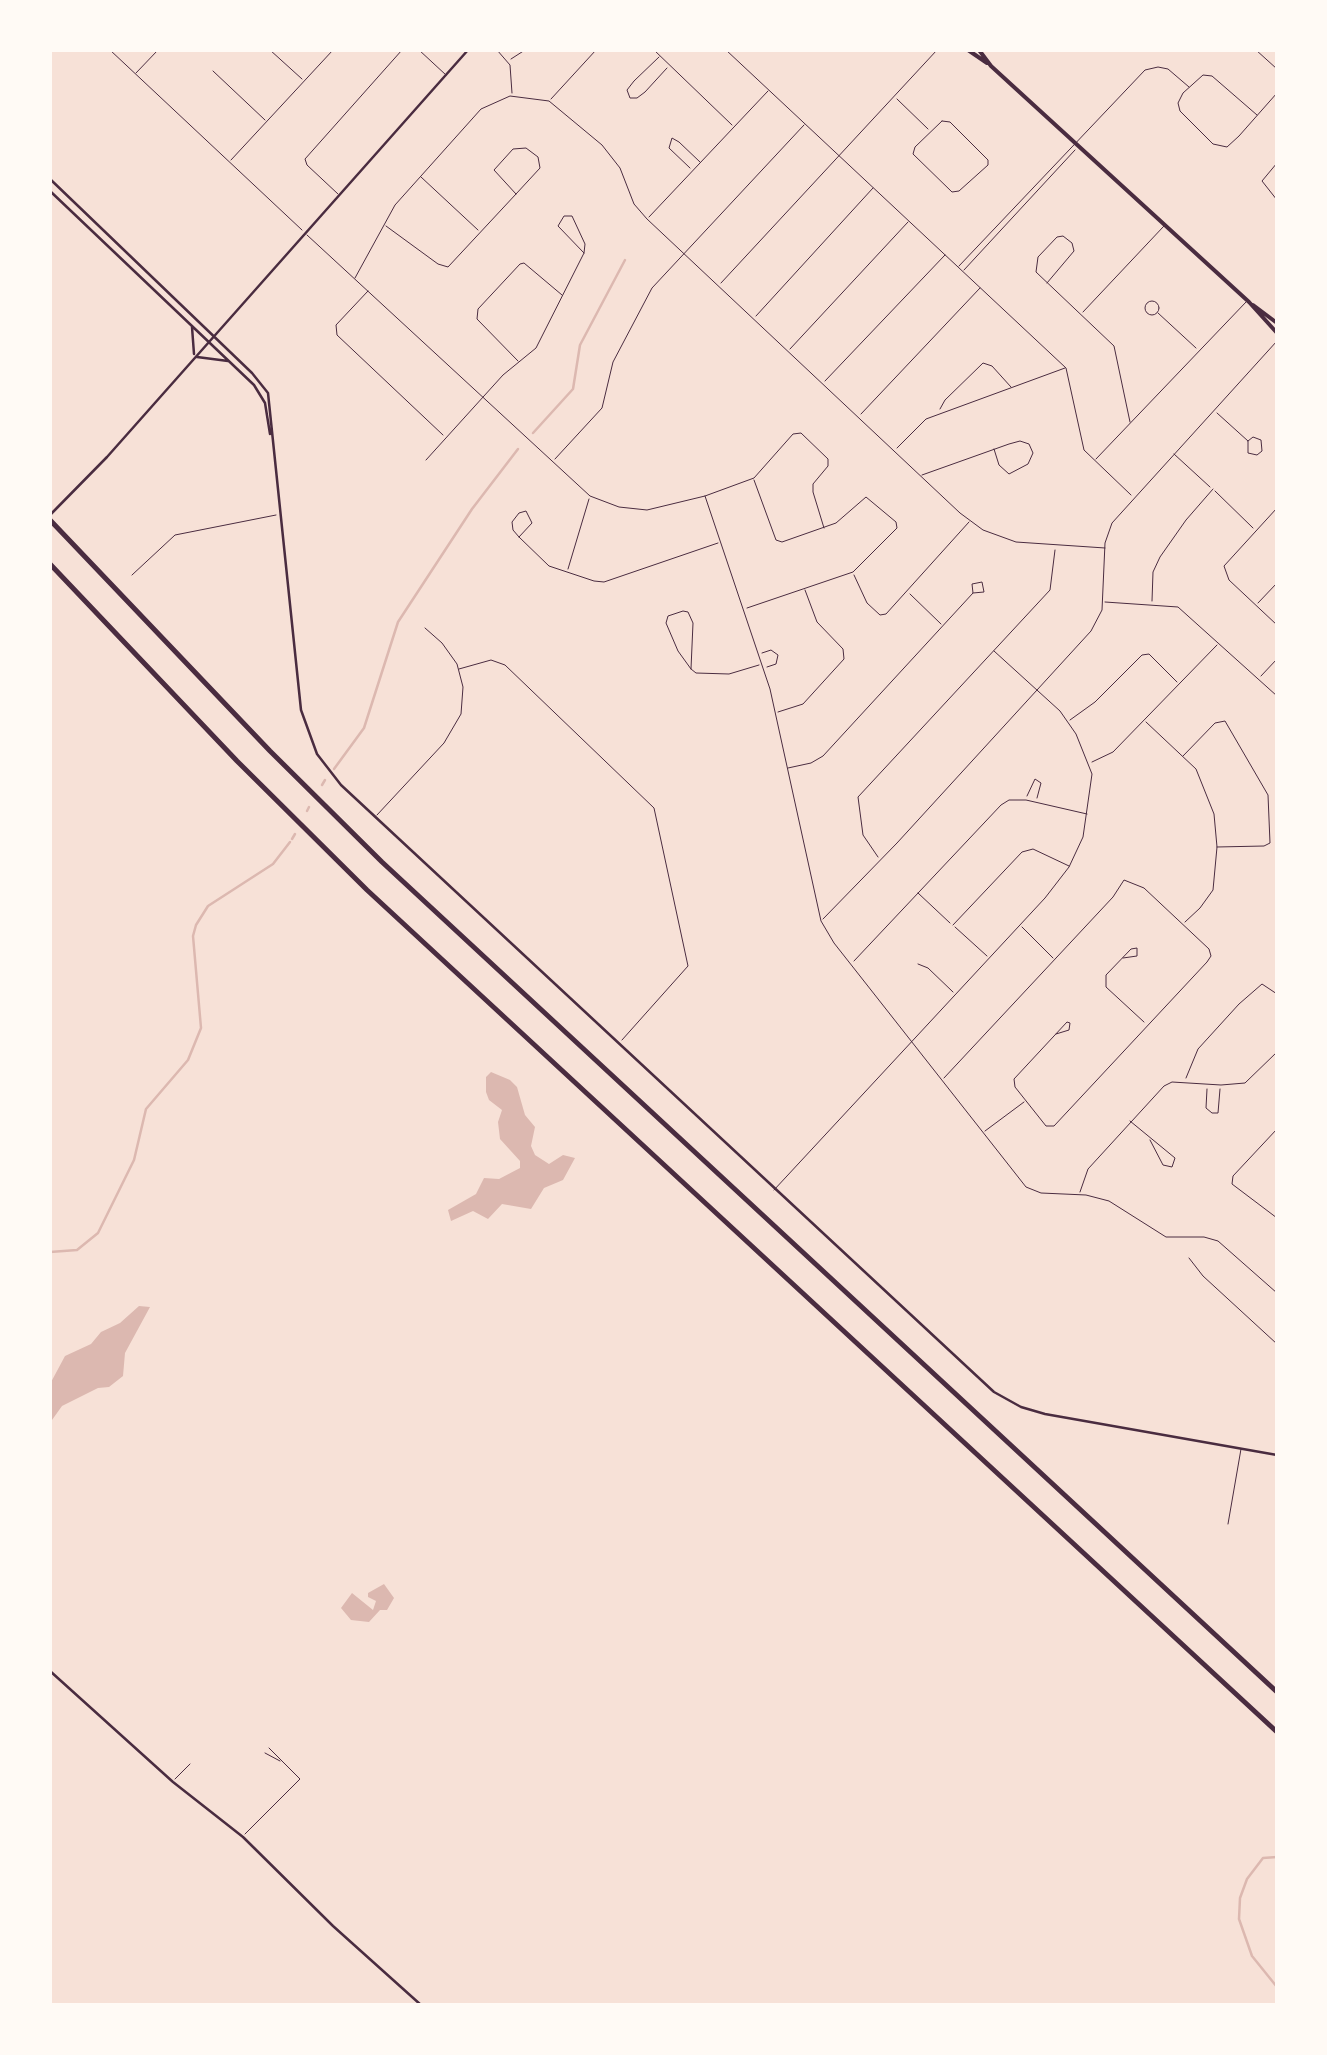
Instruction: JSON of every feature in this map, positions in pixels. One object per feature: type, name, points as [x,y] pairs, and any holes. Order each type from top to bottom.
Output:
[{"type":"highway","points":[[50,518],[270,751],[382,862],[1277,1691]]},
{"type":"highway","points":[[50,564],[224,748],[367,890],[1277,1732]]},
{"type":"main road","points":[[968,50],[1077,144],[1277,333]]},
{"type":"main road","points":[[979,50],[991,66]]},
{"type":"main road","points":[[1248,302],[1277,323]]},
{"type":"street","points":[[110,50],[590,496],[619,507],[647,510],[705,496],[754,478],[793,434],[800,433],[828,460],[812,492],[824,528]]},
{"type":"street","points":[[135,74],[158,50]]},
{"type":"street","points":[[270,50],[304,82]]},
{"type":"street","points":[[229,163],[333,50]]},
{"type":"street","points":[[338,194],[305,159],[402,50]]},
{"type":"street","points":[[419,50],[446,75]]},
{"type":"street","points":[[50,518],[468,50]]},
{"type":"street","points":[[497,50],[508,61],[512,96]]},
{"type":"street","points":[[508,61],[525,50]]},
{"type":"street","points":[[550,102],[596,50]]},
{"type":"street","points":[[654,50],[734,127]]},
{"type":"street","points":[[726,50],[1066,368],[1084,450],[1134,498]]},
{"type":"street","points":[[719,285],[937,50]]},
{"type":"street","points":[[1256,50],[1277,69]]},
{"type":"street","points":[[660,56],[634,81],[628,90],[630,98],[645,92],[669,65]]},
{"type":"street","points":[[963,271],[1151,67],[1168,69],[1189,87]]},
{"type":"street","points":[[214,72],[267,122]]},
{"type":"street","points":[[1257,116],[1212,76],[1202,74],[1178,103],[1180,111],[1219,146],[1227,147],[1257,116],[1277,94]]},
{"type":"street","points":[[647,219],[769,90]]},
{"type":"street","points":[[354,278],[395,205],[481,109],[499,98],[512,96],[550,102],[602,145],[620,168],[634,204],[647,219],[971,521],[983,530],[1016,542],[1105,548]]},
{"type":"street","points":[[894,96],[930,131]]},
{"type":"street","points":[[942,121],[950,122],[988,160],[988,166],[964,190],[952,192],[915,158],[915,147],[930,131],[942,121]]},
{"type":"street","points":[[552,462],[602,408],[614,360],[647,296],[805,124]]},
{"type":"street","points":[[693,171],[669,148],[669,140],[680,142],[700,163]]},
{"type":"street","points":[[958,267],[1077,144]]},
{"type":"street","points":[[384,225],[448,267],[480,232],[516,194],[540,168],[538,156],[526,148],[513,149],[494,170],[516,194]]},
{"type":"street","points":[[1277,163],[1262,180],[1277,200]]},
{"type":"street","points":[[420,176],[480,232]]},
{"type":"street","points":[[50,179],[266,390],[296,678],[306,729],[328,771],[617,1045],[1003,1398],[1045,1414],[1277,1455]]},
{"type":"street","points":[[754,318],[873,188]]},
{"type":"street","points":[[50,191],[208,340],[262,398],[272,445]]},
{"type":"street","points":[[1016,205],[1020,209]]},
{"type":"street","points":[[426,460],[503,376],[536,348],[584,253],[585,244],[572,216],[564,216],[558,226],[584,253]]},
{"type":"street","points":[[788,352],[908,221]]},
{"type":"street","points":[[1081,314],[1165,225]]},
{"type":"street","points":[[1047,283],[1074,251],[1072,243],[1063,236],[1057,237],[1035,262],[1036,272],[1047,283],[1081,314],[1114,346],[1130,422]]},
{"type":"street","points":[[822,383],[945,256]]},
{"type":"street","points":[[520,363],[477,319],[478,309],[520,264],[562,295]]},
{"type":"street","points":[[858,416],[980,288]]},
{"type":"street","points":[[368,290],[336,325],[337,334],[446,438]]},
{"type":"street","points":[[1094,461],[1248,302]]},
{"type":"street","points":[[1158,313],[1198,350]]},
{"type":"street","points":[[192,326],[194,356]]},
{"type":"street","points":[[820,921],[1091,631],[1103,602],[1105,548],[1112,523],[1277,341]]},
{"type":"street","points":[[194,356],[230,362]]},
{"type":"street","points":[[940,412],[939,406],[979,364],[992,366],[1011,388]]},
{"type":"street","points":[[895,450],[926,419],[940,412],[1066,368]]},
{"type":"street","points":[[1214,410],[1248,440]]},
{"type":"street","points":[[920,475],[994,449],[1020,441],[1029,444],[1032,453],[1028,464],[1009,474],[999,464],[994,449]]},
{"type":"street","points":[[1174,454],[1256,531]]},
{"type":"street","points":[[744,609],[853,572],[897,528],[896,522],[866,497],[845,517],[824,528],[782,542],[776,540],[754,478]]},
{"type":"street","points":[[1152,604],[1154,572],[1160,557],[1213,489]]},
{"type":"street","points":[[567,572],[590,496]]},
{"type":"street","points":[[705,496],[764,669],[820,921],[982,1134],[1029,1189],[1080,1195],[1118,1206],[1162,1236],[1218,1241],[1277,1293]]},
{"type":"street","points":[[1277,508],[1224,566],[1229,580],[1277,625]]},
{"type":"street","points":[[519,536],[532,523],[526,511],[512,522],[513,530],[519,536],[550,566],[594,582],[604,582],[721,542]]},
{"type":"street","points":[[132,575],[175,535],[280,515]]},
{"type":"street","points":[[853,572],[860,594],[880,615],[886,614],[971,521]]},
{"type":"street","points":[[880,860],[863,835],[858,798],[1050,590],[1055,546]]},
{"type":"street","points":[[1256,605],[1277,583]]},
{"type":"street","points":[[775,712],[804,704],[844,659],[843,650],[817,622],[804,588]]},
{"type":"street","points":[[907,591],[943,626]]},
{"type":"street","points":[[788,768],[823,756],[973,592]]},
{"type":"street","points":[[1103,602],[1178,607],[1277,696]]},
{"type":"street","points":[[691,668],[694,624],[683,610],[668,616],[666,623],[678,652],[691,668],[696,673],[729,674],[762,664]]},
{"type":"street","points":[[374,818],[452,733],[463,703],[459,669],[442,643],[426,628]]},
{"type":"street","points":[[1089,763],[1114,752],[1220,642]]},
{"type":"street","points":[[759,654],[772,650],[778,655],[776,664],[764,669]]},
{"type":"street","points":[[774,1190],[1019,925],[1069,867],[1082,838],[1092,790],[1089,763],[1068,722],[994,651]]},
{"type":"street","points":[[1068,722],[1095,702],[1142,655],[1149,654],[1180,685]]},
{"type":"street","points":[[1259,678],[1277,659]]},
{"type":"street","points":[[459,669],[491,660],[504,664],[654,808],[688,966],[617,1045]]},
{"type":"street","points":[[1182,756],[1215,722],[1225,721],[1268,794],[1270,842],[1264,846],[1217,848]]},
{"type":"street","points":[[1146,722],[1196,769],[1214,814],[1217,848],[1212,890],[1183,924]]},
{"type":"street","points":[[1026,800],[1035,779],[1040,783],[1036,801]]},
{"type":"street","points":[[852,963],[1001,804],[1009,800],[1036,801],[1087,814]]},
{"type":"street","points":[[953,925],[1022,852],[1033,849],[1069,867]]},
{"type":"street","points":[[942,1080],[1114,896],[1124,880],[1144,888],[1209,948],[1211,956],[1054,1126],[1042,1123],[1015,1087],[1014,1079],[1056,1034]]},
{"type":"street","points":[[918,893],[989,959]]},
{"type":"street","points":[[1019,925],[1055,960]]},
{"type":"street","points":[[1124,958],[1106,975],[1106,987],[1147,1024]]},
{"type":"street","points":[[918,964],[928,968],[956,994]]},
{"type":"street","points":[[1185,1081],[1198,1048],[1239,1004],[1262,984],[1277,994]]},
{"type":"street","points":[[1080,1195],[1088,1169],[1164,1086],[1185,1081],[1245,1083],[1277,1052]]},
{"type":"street","points":[[1208,1084],[1206,1108],[1212,1114],[1218,1112],[1220,1085]]},
{"type":"street","points":[[982,1134],[1026,1100]]},
{"type":"street","points":[[1130,1122],[1175,1158],[1172,1167],[1163,1166],[1150,1140]]},
{"type":"street","points":[[1277,1129],[1233,1176],[1232,1184],[1277,1218]]},
{"type":"street","points":[[1189,1258],[1203,1276],[1277,1344]]},
{"type":"street","points":[[1228,1524],[1242,1449]]},
{"type":"street","points":[[50,1671],[173,1782],[243,1837],[421,2005]]},
{"type":"street","points":[[243,1837],[300,1779],[269,1748]]},
{"type":"street","points":[[265,1752],[274,1760],[283,1761]]},
{"type":"street","points":[[173,1782],[190,1764]]},
{"type":"shaded area","points":[[491,1072],[517,1087],[525,1115],[535,1127],[531,1146],[535,1155],[549,1164],[563,1155],[575,1158],[563,1180],[544,1188],[531,1209],[502,1204],[488,1219],[473,1211],[451,1221],[448,1210],[476,1194],[484,1178],[499,1179],[520,1168],[520,1161],[500,1139],[498,1122],[502,1110],[489,1100],[486,1092],[486,1077]]},
{"type":"shaded area","points":[[139,1306],[150,1307],[125,1353],[123,1376],[109,1387],[98,1388],[62,1406],[52,1420],[50,1384],[65,1356],[91,1344],[101,1332],[120,1323]]},
{"type":"shaded area","points":[[384,1584],[394,1598],[387,1610],[380,1610],[369,1622],[351,1620],[341,1608],[352,1593],[373,1610],[376,1601],[368,1593]]},
{"type":"waterway","points":[[533,433],[573,389],[580,345],[625,260]]},
{"type":"waterway","points":[[334,769],[364,728],[398,622],[472,509],[518,449]]},
{"type":"waterway","points":[[322,785],[325,780]]},
{"type":"waterway","points":[[307,811],[309,807]]},
{"type":"waterway","points":[[292,839],[295,834]]},
{"type":"waterway","points":[[50,1252],[77,1250],[98,1233],[134,1160],[146,1109],[188,1060],[201,1028],[193,936],[196,925],[208,906],[273,864],[290,842]]},
{"type":"waterway","points":[[1277,1857],[1263,1858],[1247,1879],[1240,1898],[1239,1919],[1252,1956],[1277,1987]]}]
